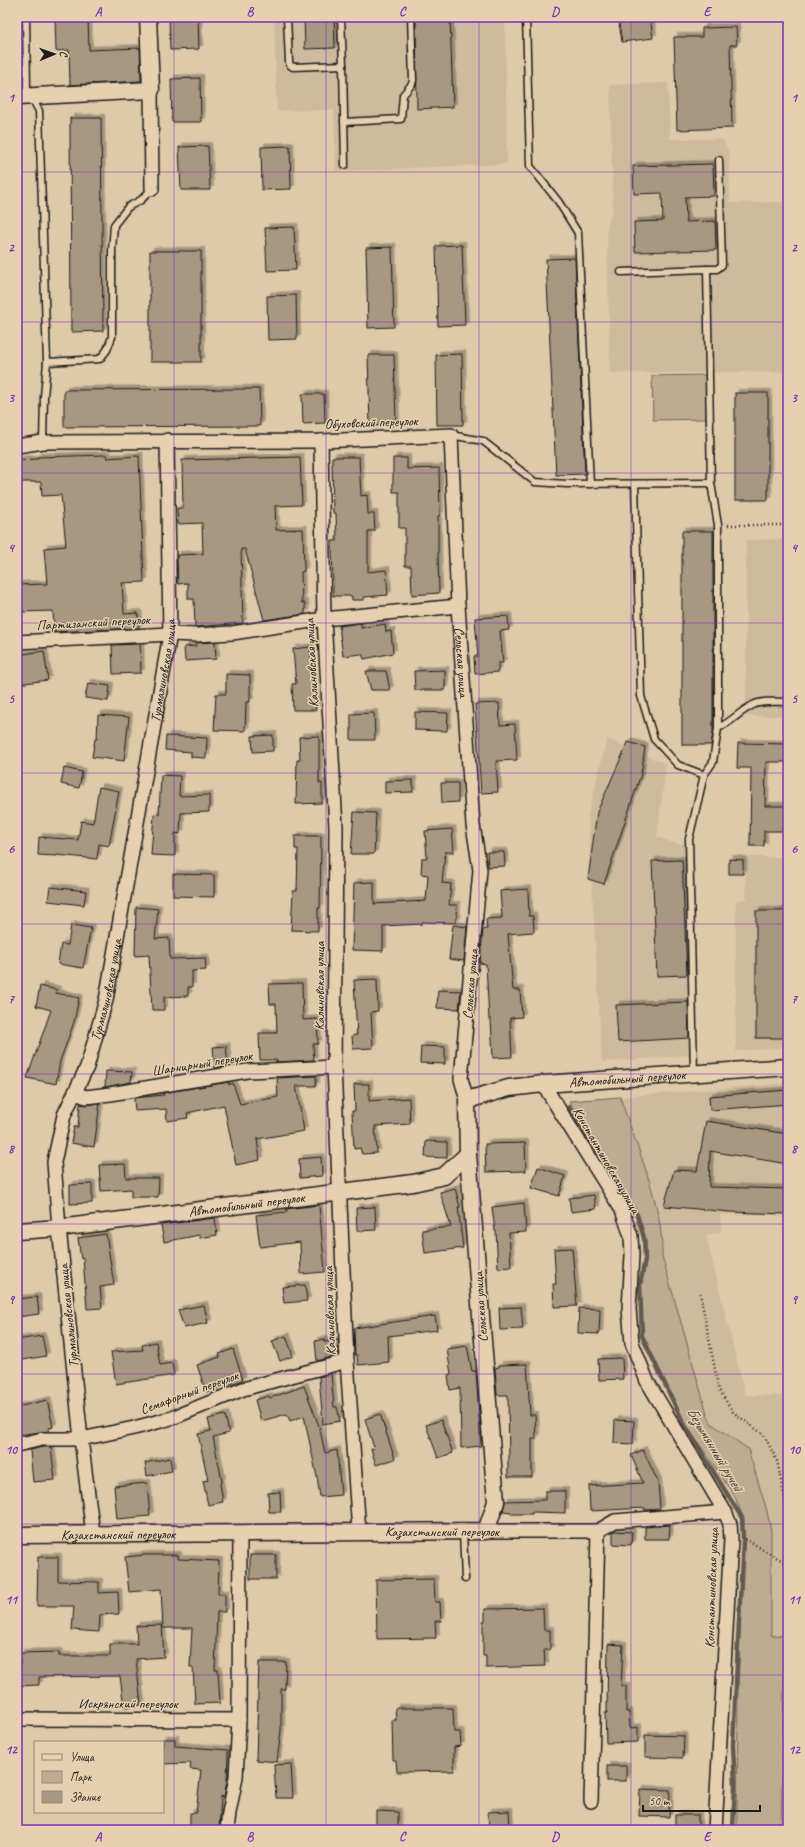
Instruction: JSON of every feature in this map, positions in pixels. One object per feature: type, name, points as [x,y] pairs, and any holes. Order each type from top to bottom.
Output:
[{"type":"street","points":[[148,17],[151,90],[152,189]]},
{"type":"street","points":[[24,97],[151,90]]},
{"type":"street","name":"Обуховский переулок","points":[[17,446],[43,442],[167,440],[321,441],[451,435]]},
{"type":"street","name":"Сельская улица","points":[[451,435],[458,606],[473,825],[480,870],[461,1079],[467,1100],[468,1154],[496,1502],[486,1531]]},
{"type":"street","name":"Турмалиновская улица","points":[[93,1534],[81,1439],[59,1228],[54,1162],[64,1115],[87,1067],[106,1000],[170,634],[167,440]]},
{"type":"street","name":"Калиновская улица","points":[[321,441],[324,619],[336,827],[334,1067],[347,1361],[359,1532]]},
{"type":"street","name":"Партизанский переулок","points":[[17,642],[170,634],[196,635],[232,633],[324,619],[458,606]]},
{"type":"street","name":"Шарнирный переулок","points":[[75,1093],[86,1097],[98,1096],[247,1071],[334,1067]]},
{"type":"street","name":"Автомобильный переулок","points":[[467,1100],[484,1094],[510,1088],[543,1084],[788,1067]]},
{"type":"street","name":"Константиновская улица","points":[[543,1084],[622,1210],[631,1236],[632,1256],[629,1309],[632,1343],[647,1381],[725,1512],[730,1524],[731,1532],[715,1830]]},
{"type":"street","name":"Автомобильный переулок","points":[[17,1231],[59,1228],[412,1183],[444,1176],[468,1154]]},
{"type":"street","name":"Семафорный переулок","points":[[17,1445],[42,1439],[81,1439],[134,1428],[172,1418],[243,1389],[347,1361]]},
{"type":"street","points":[[591,1801],[598,1531],[616,1521],[725,1512]]},
{"type":"street","name":"Казахстанский переулок","points":[[17,1535],[598,1531]]},
{"type":"street","points":[[227,1830],[236,1777],[239,1720],[240,1533]]},
{"type":"street","name":"Искрянский переулок","points":[[17,1719],[239,1720]]},
{"type":"lane","points":[[26,17],[28,89],[24,97],[39,111],[47,362],[44,397],[43,442]]},
{"type":"lane","points":[[287,17],[290,65],[293,67],[343,64]]},
{"type":"lane","points":[[341,17],[346,165]]},
{"type":"lane","points":[[344,122],[401,119],[403,95],[412,84],[413,80],[411,17]]},
{"type":"lane","points":[[526,17],[530,166],[558,201],[578,233],[590,484]]},
{"type":"lane","points":[[621,272],[717,269],[722,265],[719,160]]},
{"type":"lane","points":[[47,362],[100,359],[107,350],[112,337],[112,250],[114,225],[128,207],[141,200],[152,189]]},
{"type":"lane","points":[[694,1073],[688,839],[704,775],[713,762],[718,728],[718,525],[711,483],[707,269]]},
{"type":"lane","name":"Обуховский переулок","points":[[451,435],[483,441],[535,482],[590,484],[711,483]]},
{"type":"lane","points":[[635,484],[641,696],[654,739],[678,765],[704,775]]},
{"type":"lane","points":[[718,728],[728,724],[753,704],[761,702],[788,702]]},
{"type":"lane","points":[[463,1532],[465,1579]]},
{"type":"path","points":[[718,525],[788,525]]},
{"type":"path","points":[[700,1293],[720,1390],[733,1412],[764,1435],[777,1461],[787,1509],[785,1561]]},
{"type":"path","points":[[731,1532],[788,1564]]},
{"type":"shaded area","points":[[274,17],[505,17],[507,164],[336,171],[334,110],[277,111]]},
{"type":"shaded area","points":[[668,83],[670,139],[722,139],[729,152],[730,203],[788,202],[788,372],[610,373],[607,226],[613,210],[610,85]]},
{"type":"shaded area","points":[[788,539],[788,716],[746,716],[746,540]]},
{"type":"shaded area","points":[[607,739],[666,764],[657,837],[677,844],[694,845],[691,1055],[602,1062],[588,815]]},
{"type":"shaded area","points":[[745,857],[788,857],[788,1047],[736,1051],[736,901],[746,899]]},
{"type":"shaded area","points":[[788,1083],[788,1216],[720,1214],[721,1232],[706,1235],[745,1395],[788,1396],[788,1636],[771,1635],[767,1511],[748,1449],[712,1424],[708,1417],[662,1256],[663,1242],[655,1200],[620,1097]]},
{"type":"green space","points":[[706,375],[706,419],[653,420],[652,376]]},
{"type":"green space","points":[[620,1097],[641,1155],[654,1197],[659,1217],[662,1256],[708,1417],[712,1424],[748,1449],[767,1511],[771,1531],[771,1635],[785,1636],[781,1830],[737,1830],[738,1690],[744,1519],[735,1497],[685,1423],[642,1334],[639,1291],[646,1264],[646,1241],[637,1213],[569,1101]]},
{"type":"building","points":[[55,17],[88,17],[89,50],[140,48],[141,81],[70,85],[69,50],[56,51]]},
{"type":"building","points":[[169,17],[198,17],[199,49],[170,50]]},
{"type":"building","points":[[304,17],[334,17],[335,48],[305,49]]},
{"type":"building","points":[[416,17],[450,17],[453,107],[417,109]]},
{"type":"building","points":[[618,17],[650,17],[653,38],[622,42]]},
{"type":"building","points":[[736,27],[737,45],[730,45],[732,128],[677,130],[674,37],[702,37],[702,28]]},
{"type":"building","points":[[200,78],[201,122],[172,122],[171,79]]},
{"type":"building","points":[[70,118],[101,118],[103,331],[71,332]]},
{"type":"building","points":[[208,146],[210,190],[181,190],[179,147]]},
{"type":"building","points":[[290,146],[291,189],[262,190],[261,147]]},
{"type":"building","points":[[713,164],[714,196],[685,197],[686,222],[715,221],[716,250],[635,252],[634,222],[663,221],[662,193],[634,194],[633,166]]},
{"type":"building","points":[[294,227],[296,270],[267,271],[265,228]]},
{"type":"building","points":[[462,245],[465,325],[438,326],[436,246]]},
{"type":"building","points":[[392,247],[394,327],[368,328],[366,248]]},
{"type":"building","points":[[150,251],[201,251],[201,362],[150,362]]},
{"type":"building","points":[[575,258],[585,474],[556,475],[546,259]]},
{"type":"building","points":[[296,295],[297,339],[268,340],[267,296]]},
{"type":"building","points":[[462,354],[463,425],[437,425],[436,355]]},
{"type":"building","points":[[368,355],[394,355],[396,425],[370,426]]},
{"type":"building","points":[[259,389],[260,426],[64,427],[64,390]]},
{"type":"building","points":[[735,393],[768,393],[768,500],[735,500]]},
{"type":"building","points":[[302,394],[324,394],[325,423],[303,424]]},
{"type":"building","points":[[107,455],[107,458],[139,456],[144,582],[122,583],[124,614],[138,613],[139,628],[54,632],[53,611],[20,612],[19,598],[17,598],[17,585],[47,584],[44,548],[66,546],[61,495],[42,496],[41,482],[17,482],[17,460],[37,459],[37,457]]},
{"type":"building","points":[[300,457],[302,505],[275,506],[276,530],[303,529],[304,571],[301,572],[302,603],[305,603],[305,614],[264,620],[245,549],[241,549],[243,623],[195,627],[194,599],[188,599],[188,583],[178,584],[177,555],[203,554],[202,523],[178,524],[177,508],[183,508],[182,460]]},
{"type":"building","points":[[332,457],[359,457],[361,496],[367,495],[368,514],[374,514],[375,531],[368,531],[368,572],[386,570],[388,595],[364,597],[364,600],[352,600],[352,596],[333,596],[332,541],[337,541],[336,513],[333,513]]},
{"type":"building","points":[[393,458],[407,458],[407,469],[439,468],[439,593],[412,595],[411,566],[405,566],[405,528],[399,528],[399,492],[393,492]]},
{"type":"building","points":[[682,531],[713,531],[713,732],[711,745],[682,745]]},
{"type":"building","points":[[508,616],[509,630],[500,631],[503,663],[498,663],[498,672],[475,674],[474,656],[478,656],[475,618]]},
{"type":"building","points":[[361,623],[361,628],[385,624],[386,632],[391,631],[393,653],[364,659],[362,654],[343,656],[339,626]]},
{"type":"building","points":[[215,642],[216,659],[185,661],[184,647],[196,646],[196,643]]},
{"type":"building","points":[[140,644],[141,673],[113,674],[112,645]]},
{"type":"building","points":[[310,647],[316,710],[293,710],[292,684],[296,684],[293,649]]},
{"type":"building","points":[[44,651],[48,680],[17,684],[17,655]]},
{"type":"building","points":[[445,670],[445,690],[415,690],[414,671]]},
{"type":"building","points":[[366,671],[386,671],[390,690],[371,690]]},
{"type":"building","points":[[226,674],[250,675],[250,702],[246,702],[245,731],[214,730],[216,694],[226,694]]},
{"type":"building","points":[[88,683],[110,686],[108,701],[85,698]]},
{"type":"building","points":[[499,703],[500,725],[515,724],[517,760],[496,761],[498,792],[481,793],[475,704]]},
{"type":"building","points":[[415,712],[448,713],[447,731],[415,730]]},
{"type":"building","points":[[374,713],[375,740],[351,740],[351,714]]},
{"type":"building","points":[[98,715],[129,717],[124,761],[92,757],[95,739],[97,739]]},
{"type":"building","points":[[273,735],[273,751],[253,752],[252,736]]},
{"type":"building","points":[[166,736],[207,738],[206,758],[191,757],[191,752],[165,750]]},
{"type":"building","points":[[319,736],[319,783],[322,783],[322,803],[296,804],[297,760],[300,760],[299,737]]},
{"type":"building","points":[[628,742],[645,747],[641,774],[604,884],[588,879],[597,812]]},
{"type":"building","points":[[738,743],[788,744],[788,762],[766,762],[765,806],[788,806],[788,831],[764,831],[764,846],[750,846],[751,768],[737,768]]},
{"type":"building","points":[[64,768],[82,772],[79,788],[61,784]]},
{"type":"building","points":[[161,775],[180,776],[179,796],[209,795],[209,812],[181,813],[180,834],[175,833],[175,856],[151,855],[154,814],[159,815]]},
{"type":"building","points":[[413,780],[413,792],[385,793],[385,781]]},
{"type":"building","points":[[441,783],[458,783],[458,802],[442,803]]},
{"type":"building","points":[[99,787],[119,791],[109,846],[99,844],[97,859],[57,855],[38,855],[39,837],[78,840],[81,821],[93,823]]},
{"type":"building","points":[[354,812],[376,813],[374,854],[351,854]]},
{"type":"building","points":[[452,829],[454,852],[445,852],[442,883],[451,884],[449,905],[457,905],[456,923],[422,922],[422,924],[383,926],[383,951],[352,950],[354,883],[374,882],[374,904],[426,901],[428,875],[421,874],[422,858],[427,858],[425,831]]},
{"type":"building","points":[[295,836],[321,836],[320,908],[318,908],[318,931],[291,930],[293,891],[297,891],[298,849],[295,849]]},
{"type":"building","points":[[487,852],[504,852],[505,866],[488,867]]},
{"type":"building","points":[[729,859],[743,860],[743,874],[729,874]]},
{"type":"building","points":[[682,860],[687,975],[657,976],[652,861]]},
{"type":"building","points":[[173,874],[214,875],[214,897],[173,896]]},
{"type":"building","points":[[50,887],[86,891],[84,905],[48,901]]},
{"type":"building","points":[[528,889],[529,916],[533,916],[534,932],[508,934],[513,990],[520,990],[522,1017],[510,1018],[512,1057],[493,1058],[486,964],[480,963],[483,929],[487,929],[486,919],[502,918],[500,891]]},
{"type":"building","points":[[136,907],[158,909],[155,939],[169,938],[170,959],[205,958],[206,970],[192,971],[192,987],[188,987],[188,996],[164,997],[164,1010],[152,1010],[149,955],[135,956]]},
{"type":"building","points":[[756,911],[788,911],[788,1038],[756,1038]]},
{"type":"building","points":[[71,925],[91,928],[83,968],[58,964],[61,944],[68,945]]},
{"type":"building","points":[[453,925],[467,927],[464,961],[449,959]]},
{"type":"building","points":[[377,979],[378,1011],[371,1012],[373,1048],[353,1049],[352,1036],[357,1035],[354,980]]},
{"type":"building","points":[[302,983],[303,1020],[317,1019],[318,1044],[313,1044],[314,1060],[277,1062],[276,1060],[260,1060],[259,1033],[277,1033],[276,1004],[270,1004],[269,984]]},
{"type":"building","points":[[40,986],[57,990],[56,993],[79,998],[74,1022],[60,1061],[56,1084],[27,1078],[51,1010],[36,1006]]},
{"type":"building","points":[[438,990],[461,991],[459,1009],[437,1008]]},
{"type":"building","points":[[688,1002],[689,1038],[618,1042],[616,1005]]},
{"type":"building","points":[[226,1046],[228,1066],[215,1068],[213,1047]]},
{"type":"building","points":[[421,1046],[445,1047],[445,1064],[420,1063]]},
{"type":"building","points":[[106,1071],[132,1072],[131,1082],[105,1087]]},
{"type":"building","points":[[316,1076],[316,1086],[296,1086],[304,1131],[257,1139],[260,1160],[236,1165],[224,1105],[187,1113],[188,1118],[167,1121],[166,1109],[135,1111],[134,1098],[164,1095],[163,1093],[229,1082],[229,1085],[233,1083],[240,1104],[278,1097],[277,1078]]},
{"type":"building","points":[[354,1084],[369,1084],[369,1101],[409,1098],[410,1124],[375,1126],[377,1153],[362,1154],[360,1148],[354,1149],[352,1111],[355,1111]]},
{"type":"building","points":[[788,1090],[788,1104],[710,1110],[709,1096]]},
{"type":"building","points":[[100,1103],[94,1147],[71,1143],[74,1127],[78,1127],[80,1104],[87,1105]]},
{"type":"building","points":[[706,1121],[788,1134],[788,1164],[710,1151],[709,1187],[788,1189],[788,1214],[730,1212],[664,1206],[674,1170],[697,1171]]},
{"type":"building","points":[[426,1141],[447,1142],[447,1158],[425,1157]]},
{"type":"building","points":[[525,1143],[526,1171],[486,1172],[485,1144]]},
{"type":"building","points":[[321,1157],[322,1176],[300,1178],[299,1159]]},
{"type":"building","points":[[125,1164],[126,1178],[159,1178],[158,1197],[131,1197],[131,1189],[101,1191],[99,1165]]},
{"type":"building","points":[[538,1167],[565,1176],[559,1196],[531,1188]]},
{"type":"building","points":[[92,1184],[92,1203],[70,1204],[70,1185]]},
{"type":"building","points":[[455,1188],[460,1207],[458,1207],[463,1248],[425,1253],[422,1230],[451,1227],[440,1192]]},
{"type":"building","points":[[594,1195],[596,1209],[571,1212],[569,1198]]},
{"type":"building","points":[[524,1203],[526,1232],[509,1233],[511,1267],[498,1268],[496,1231],[492,1207]]},
{"type":"building","points":[[319,1205],[325,1272],[301,1274],[300,1242],[260,1247],[256,1215],[287,1212],[286,1209]]},
{"type":"building","points":[[375,1207],[376,1230],[357,1231],[356,1208]]},
{"type":"building","points":[[215,1218],[217,1235],[200,1238],[199,1235],[164,1242],[161,1225]]},
{"type":"building","points":[[106,1234],[114,1285],[100,1287],[102,1308],[87,1309],[83,1258],[81,1259],[78,1238]]},
{"type":"building","points":[[572,1248],[577,1306],[554,1307],[553,1284],[556,1284],[554,1249]]},
{"type":"building","points":[[305,1285],[307,1301],[284,1303],[282,1287]]},
{"type":"building","points":[[37,1297],[39,1314],[17,1317],[17,1299]]},
{"type":"building","points":[[204,1305],[208,1323],[184,1328],[178,1310]]},
{"type":"building","points":[[521,1307],[523,1329],[500,1330],[499,1308]]},
{"type":"building","points":[[579,1308],[600,1309],[599,1334],[578,1333]]},
{"type":"building","points":[[435,1316],[437,1330],[388,1336],[389,1362],[358,1365],[357,1355],[355,1355],[354,1328]]},
{"type":"building","points":[[42,1336],[46,1356],[17,1361],[17,1340]]},
{"type":"building","points":[[286,1336],[293,1356],[280,1361],[272,1341]]},
{"type":"building","points":[[324,1339],[324,1342],[338,1340],[339,1355],[317,1361],[315,1341]]},
{"type":"building","points":[[156,1342],[160,1365],[172,1363],[174,1375],[116,1384],[111,1352],[143,1350],[142,1345]]},
{"type":"building","points":[[467,1346],[472,1371],[476,1371],[481,1446],[461,1448],[460,1388],[450,1390],[448,1375],[451,1374],[447,1349]]},
{"type":"building","points":[[233,1349],[243,1380],[206,1392],[197,1365],[220,1357],[219,1354]]},
{"type":"building","points":[[622,1358],[623,1379],[599,1380],[598,1359]]},
{"type":"building","points":[[527,1364],[530,1415],[535,1415],[536,1439],[532,1439],[532,1477],[508,1477],[508,1395],[497,1395],[495,1368],[499,1367],[499,1365]]},
{"type":"building","points":[[331,1374],[334,1407],[337,1407],[340,1421],[323,1424],[319,1377]]},
{"type":"building","points":[[304,1386],[319,1426],[325,1453],[337,1450],[341,1495],[320,1497],[304,1416],[290,1421],[287,1414],[261,1421],[255,1400],[269,1396],[270,1398]]},
{"type":"building","points":[[47,1400],[53,1427],[49,1428],[49,1431],[17,1435],[17,1407]]},
{"type":"building","points":[[380,1414],[395,1459],[376,1465],[371,1449],[374,1448],[365,1419]]},
{"type":"building","points":[[225,1415],[229,1433],[213,1437],[222,1481],[220,1484],[223,1502],[208,1505],[203,1481],[208,1480],[198,1434],[211,1431],[208,1419]]},
{"type":"building","points":[[441,1420],[453,1453],[438,1458],[426,1425]]},
{"type":"building","points":[[615,1420],[634,1421],[633,1444],[614,1443]]},
{"type":"building","points":[[51,1447],[55,1480],[33,1482],[30,1450]]},
{"type":"building","points":[[643,1450],[658,1482],[660,1509],[645,1510],[645,1508],[590,1511],[589,1486],[643,1483],[631,1455]]},
{"type":"building","points":[[170,1458],[172,1471],[147,1476],[145,1463]]},
{"type":"building","points":[[147,1483],[150,1516],[117,1519],[114,1486]]},
{"type":"building","points":[[545,1491],[565,1491],[565,1513],[532,1512],[532,1514],[511,1514],[511,1512],[503,1511],[505,1501],[545,1500]]},
{"type":"building","points":[[280,1492],[281,1512],[269,1512],[268,1493]]},
{"type":"building","points":[[670,1525],[669,1539],[645,1539],[645,1527]]},
{"type":"building","points":[[613,1531],[632,1532],[631,1545],[613,1544]]},
{"type":"building","points":[[145,1555],[178,1555],[178,1559],[219,1561],[218,1594],[225,1594],[225,1612],[217,1612],[215,1670],[218,1670],[220,1703],[195,1704],[193,1667],[190,1667],[192,1628],[163,1628],[161,1589],[129,1592],[125,1557]]},
{"type":"building","points":[[250,1555],[276,1555],[276,1579],[250,1579]]},
{"type":"building","points":[[38,1557],[58,1557],[58,1581],[99,1582],[99,1593],[118,1592],[119,1614],[100,1615],[99,1632],[72,1630],[74,1606],[37,1606]]},
{"type":"building","points":[[434,1579],[435,1602],[440,1602],[441,1621],[435,1621],[436,1638],[377,1639],[376,1580]]},
{"type":"building","points":[[543,1608],[544,1630],[550,1630],[550,1650],[544,1650],[545,1666],[486,1668],[486,1656],[483,1656],[483,1621],[485,1621],[485,1609]]},
{"type":"building","points":[[162,1625],[164,1657],[136,1659],[141,1705],[124,1707],[120,1676],[39,1677],[39,1685],[17,1686],[17,1671],[20,1671],[20,1653],[59,1652],[59,1656],[110,1656],[110,1644],[137,1644],[136,1626]]},
{"type":"building","points":[[608,1644],[623,1645],[621,1686],[626,1686],[626,1712],[629,1712],[630,1728],[638,1727],[638,1742],[606,1743],[605,1713],[607,1713]]},
{"type":"building","points":[[259,1662],[286,1662],[285,1689],[281,1689],[281,1730],[277,1762],[256,1760]]},
{"type":"building","points":[[395,1708],[453,1708],[454,1732],[460,1732],[461,1746],[454,1747],[454,1771],[397,1772],[396,1760],[393,1760],[392,1720],[396,1720]]},
{"type":"building","points":[[645,1735],[684,1736],[683,1758],[645,1757]]},
{"type":"building","points":[[163,1739],[175,1739],[175,1746],[228,1750],[227,1782],[224,1797],[221,1796],[219,1830],[190,1830],[190,1813],[196,1813],[201,1770],[190,1769],[191,1763],[164,1764]]},
{"type":"building","points":[[291,1764],[293,1798],[276,1798],[274,1765]]},
{"type":"building","points":[[607,1766],[626,1766],[626,1781],[607,1781]]},
{"type":"building","points":[[640,1789],[670,1790],[669,1817],[639,1816]]},
{"type":"building","points":[[376,1811],[398,1812],[398,1830],[376,1830]]},
{"type":"building","points":[[509,1811],[510,1827],[489,1828],[488,1812]]},
{"type":"building","points":[[675,1815],[698,1815],[698,1830],[675,1830]]},
{"type":"waterway","name":"Безымянный ручей","points":[[569,1107],[637,1215],[644,1238],[645,1259],[640,1285],[642,1336],[684,1424],[742,1518],[743,1539],[733,1745],[735,1784],[733,1830]]}]
